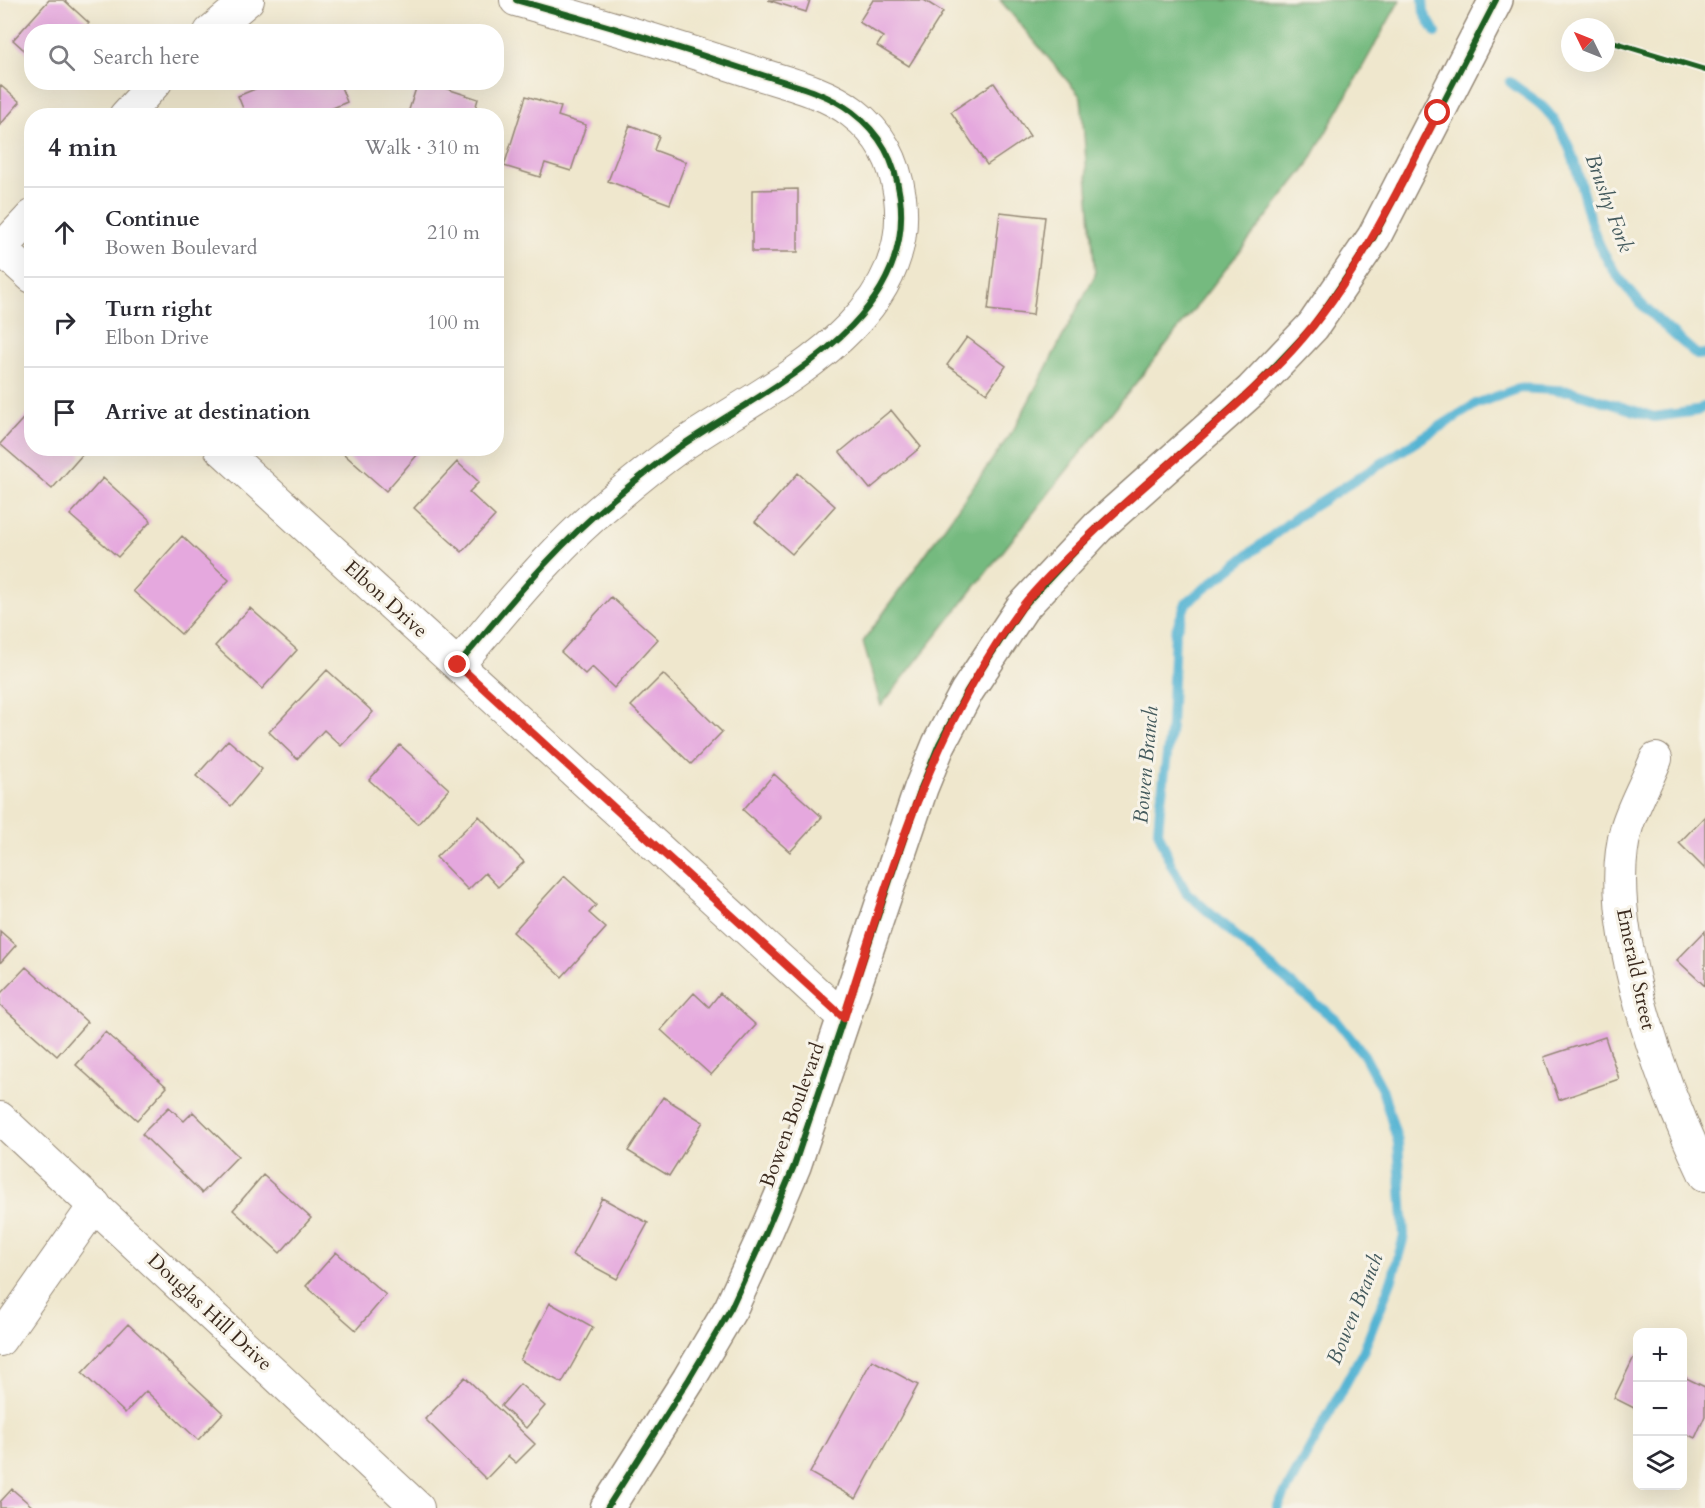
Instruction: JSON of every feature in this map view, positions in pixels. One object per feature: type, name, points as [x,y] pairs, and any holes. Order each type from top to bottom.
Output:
[{"type":"street","points":[[220,24],[248,0]]},
{"type":"street","points":[[458,665],[554,554],[613,499],[678,449],[802,369],[851,328],[872,302],[889,273],[898,243],[901,209],[892,160],[876,133],[851,111],[821,95],[651,38],[516,0]]},
{"type":"street","name":"Bowen Boulevard","points":[[607,1508],[731,1308],[794,1166],[921,788],[967,691],[1022,608],[1050,576],[1098,527],[1252,390],[1313,326],[1379,228],[1496,0]]},
{"type":"street","points":[[132,108],[149,90]]},
{"type":"street","points":[[24,224],[0,248],[24,270]]},
{"type":"street","name":"Elbon Drive","points":[[229,456],[844,1018]]},
{"type":"street","name":"Emerald Street","points":[[1656,759],[1627,826],[1622,859],[1621,908],[1629,956],[1654,1050],[1682,1126],[1705,1175]]},
{"type":"street","name":"Douglas Hill Drive","points":[[0,1118],[418,1508]]},
{"type":"street","points":[[0,1340],[95,1205]]},
{"type":"green space","points":[[1000,0],[1400,0],[1307,166],[881,706],[863,642],[1014,429],[1095,275],[1081,97]]},
{"type":"building","points":[[49,0],[64,0],[89,23],[88,24],[27,24]]},
{"type":"building","points":[[768,0],[810,0],[806,12]]},
{"type":"building","points":[[873,0],[924,0],[943,12],[909,66],[877,46],[883,37],[859,22]]},
{"type":"building","points":[[24,28],[24,50],[13,40]]},
{"type":"building","points":[[994,83],[1030,136],[987,165],[951,112]]},
{"type":"building","points":[[0,85],[20,102],[0,125]]},
{"type":"building","points":[[253,90],[342,90],[347,102],[333,108],[243,108],[238,96]]},
{"type":"building","points":[[415,90],[450,90],[478,99],[475,108],[410,108]]},
{"type":"building","points":[[526,96],[561,107],[558,116],[586,125],[571,171],[545,163],[540,177],[504,166]]},
{"type":"building","points":[[630,125],[659,136],[654,150],[686,162],[670,204],[608,181]]},
{"type":"building","points":[[798,189],[798,252],[752,252],[752,190]]},
{"type":"building","points":[[1000,212],[1045,217],[1033,315],[988,310]]},
{"type":"building","points":[[967,337],[1006,366],[987,393],[947,365]]},
{"type":"building","points":[[891,410],[921,447],[870,489],[840,452]]},
{"type":"building","points":[[24,418],[24,456],[81,456],[52,489],[0,444]]},
{"type":"building","points":[[346,456],[416,456],[386,491]]},
{"type":"building","points":[[457,462],[479,482],[469,492],[495,516],[462,552],[414,508]]},
{"type":"building","points":[[798,473],[835,506],[792,554],[755,522]]},
{"type":"building","points":[[103,478],[151,521],[118,557],[70,515]]},
{"type":"building","points":[[182,536],[229,580],[181,634],[133,591]]},
{"type":"building","points":[[611,597],[658,639],[614,688],[592,667],[585,674],[561,652]]},
{"type":"building","points":[[250,608],[297,650],[262,689],[215,646]]},
{"type":"building","points":[[327,670],[373,712],[341,746],[324,730],[297,759],[269,732]]},
{"type":"building","points":[[663,674],[722,732],[691,764],[631,706]]},
{"type":"building","points":[[228,740],[262,769],[231,806],[196,776]]},
{"type":"building","points":[[400,745],[449,789],[418,824],[369,780]]},
{"type":"building","points":[[774,774],[822,817],[790,852],[743,810]]},
{"type":"building","points":[[479,816],[524,862],[498,887],[485,873],[468,890],[436,857]]},
{"type":"building","points":[[1705,816],[1705,869],[1679,843]]},
{"type":"building","points":[[564,876],[596,905],[589,913],[606,928],[562,977],[513,932]]},
{"type":"building","points":[[0,931],[16,945],[0,963]]},
{"type":"building","points":[[1705,931],[1705,986],[1677,960]]},
{"type":"building","points":[[26,967],[87,1022],[57,1056],[0,1005],[0,994]]},
{"type":"building","points":[[694,993],[709,1007],[720,993],[756,1025],[711,1075],[661,1030]]},
{"type":"building","points":[[105,1032],[167,1087],[137,1120],[76,1065]]},
{"type":"building","points":[[1605,1037],[1619,1079],[1559,1100],[1544,1057]]},
{"type":"building","points":[[663,1097],[703,1122],[669,1176],[628,1151]]},
{"type":"building","points":[[169,1107],[184,1121],[193,1112],[238,1156],[202,1193],[142,1134]]},
{"type":"building","points":[[263,1175],[311,1218],[280,1253],[233,1210]]},
{"type":"building","points":[[602,1198],[648,1223],[617,1279],[572,1255]]},
{"type":"building","points":[[336,1252],[386,1295],[356,1330],[306,1286]]},
{"type":"building","points":[[550,1303],[593,1327],[562,1383],[520,1360]]},
{"type":"building","points":[[128,1324],[223,1413],[198,1440],[146,1391],[125,1413],[82,1373]]},
{"type":"building","points":[[1633,1359],[1633,1408],[1614,1398]]},
{"type":"building","points":[[872,1360],[918,1385],[856,1499],[810,1473]]},
{"type":"building","points":[[465,1377],[535,1444],[516,1463],[508,1456],[486,1479],[425,1419]]},
{"type":"building","points":[[1687,1378],[1705,1387],[1705,1416],[1695,1438],[1687,1434]]},
{"type":"building","points":[[520,1384],[545,1406],[526,1428],[501,1406]]},
{"type":"building","points":[[12,1489],[34,1508],[0,1508],[0,1502]]},
{"type":"waterway","name":"Brushy Fork","points":[[1423,0],[1424,13],[1436,33]]},
{"type":"waterway","name":"Brushy Fork","points":[[1510,82],[1542,106],[1558,125],[1573,159],[1594,233],[1621,280],[1670,332],[1697,355],[1705,354]]},
{"type":"waterway","name":"Bowen Branch","points":[[1277,1508],[1363,1352],[1393,1276],[1404,1236],[1398,1142],[1382,1089],[1364,1055],[1336,1020],[1279,974],[1186,892],[1170,862],[1158,831],[1171,725],[1175,633],[1186,603],[1298,516],[1476,404],[1520,388],[1571,391],[1654,417],[1697,411],[1705,406]]},
{"type":"cycle path","points":[[458,665],[533,577],[594,516],[678,448],[790,376],[827,348],[859,317],[884,282],[899,242],[900,197],[898,184],[885,149],[862,120],[830,98],[635,34],[516,0]]},
{"type":"cycle path","points":[[607,1508],[731,1308],[765,1234],[794,1166],[921,788],[939,744],[967,691],[1022,608],[1098,527],[1252,390],[1313,326],[1374,237],[1496,0]]},
{"type":"cycle path","points":[[1615,43],[1705,70]]},
{"type":"route","points":[[458,665],[844,1018],[921,788],[939,744],[967,691],[1022,608],[1050,576],[1098,527],[1252,390],[1313,326],[1374,237],[1438,113]]}]
